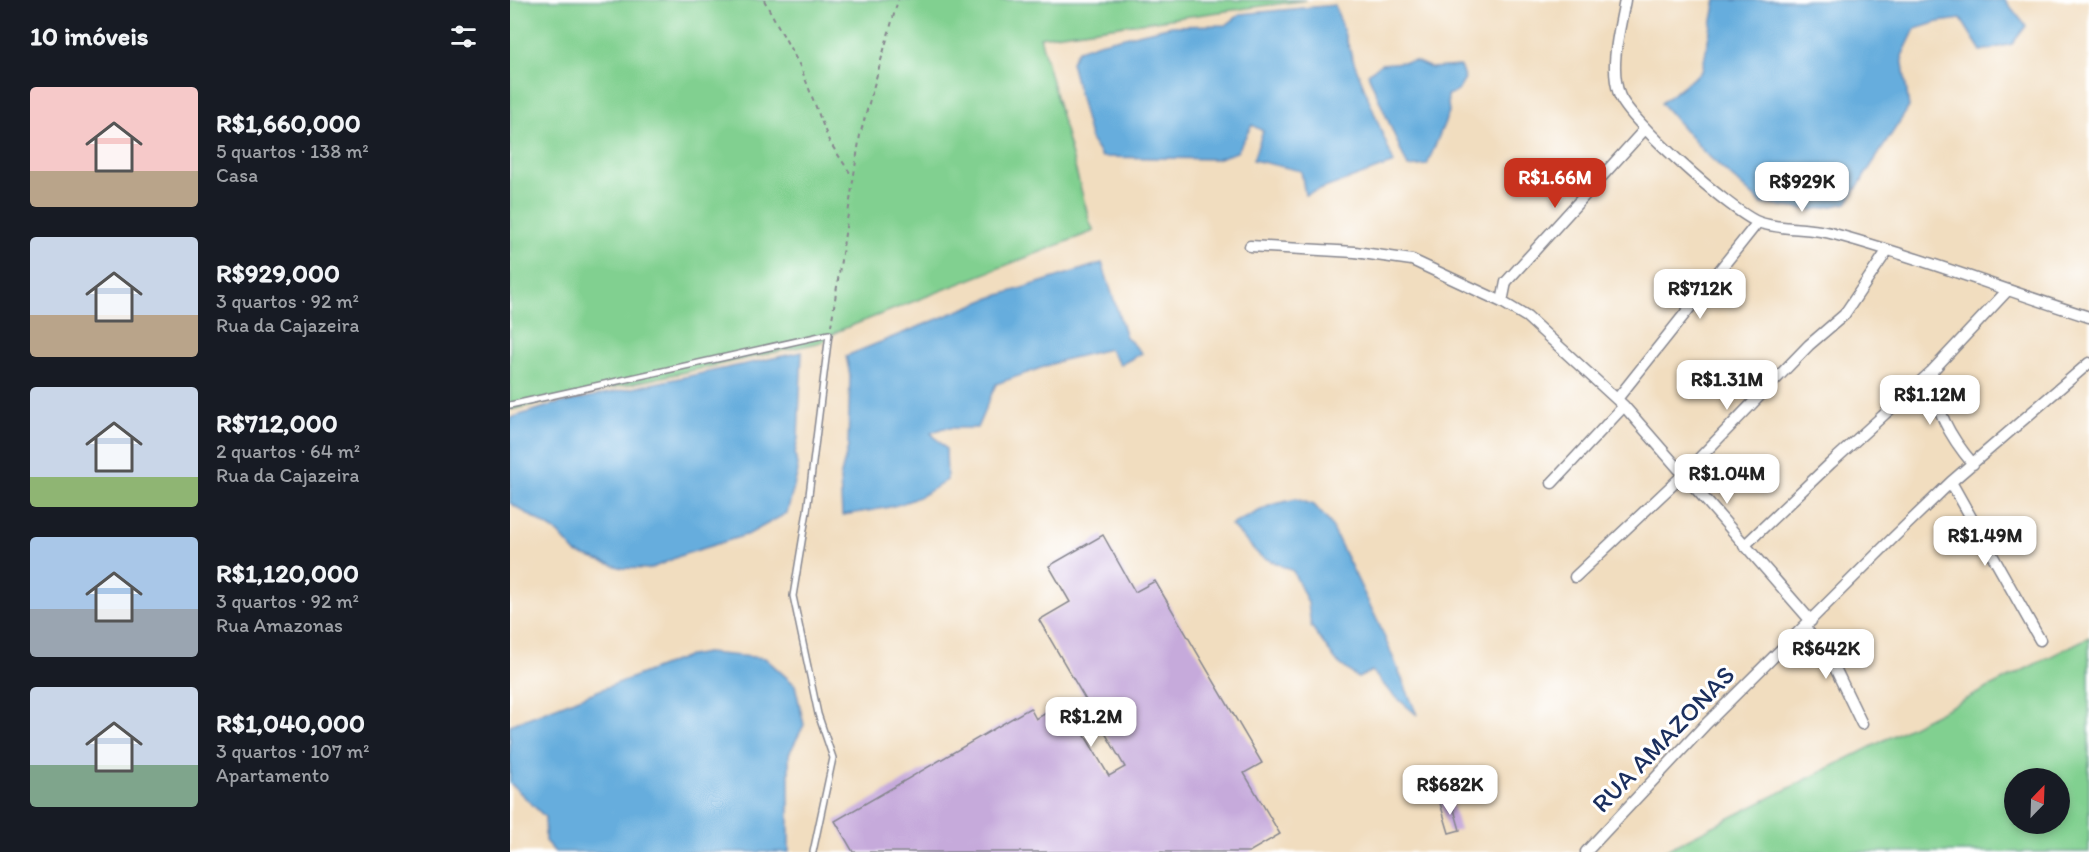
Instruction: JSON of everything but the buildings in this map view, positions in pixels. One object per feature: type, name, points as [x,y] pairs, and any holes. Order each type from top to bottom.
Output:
[{"type":"street","points":[[1625,0],[1616,53],[1615,80],[1619,96],[1627,110],[1720,196],[1758,222],[1832,233],[2089,317]]},
{"type":"street","points":[[1503,302],[1506,282],[1645,129]]},
{"type":"street","points":[[1552,483],[1620,402],[1758,222]]},
{"type":"street","points":[[1250,246],[1355,252],[1412,260],[1503,302],[1540,327],[1620,402],[1808,624],[1835,668],[1862,724]]},
{"type":"street","points":[[1575,577],[1682,476],[1809,345],[1844,315],[1887,251]]},
{"type":"street","points":[[1744,546],[1830,463],[1932,371],[2007,291]]},
{"type":"street","name":"RUA AMAZONAS","points":[[1586,852],[1705,725],[1951,482],[2089,363]]},
{"type":"street","points":[[1932,371],[1940,415],[1972,464]]},
{"type":"street","points":[[1951,482],[2040,640]]},
{"type":"lane","points":[[510,405],[829,334],[807,511],[793,596],[818,714],[833,758],[813,852]]},
{"type":"path","points":[[764,0],[801,68],[829,141],[852,177]]},
{"type":"path","points":[[829,334],[860,135],[898,0]]},
{"type":"green space","points":[[510,0],[1306,0],[1040,37],[1094,231],[838,331],[822,342],[510,410]]},
{"type":"green space","points":[[2089,637],[2089,852],[1662,852]]},
{"type":"water","points":[[1716,0],[2005,0],[2026,26],[2012,44],[1981,51],[1961,19],[1938,22],[1915,29],[1902,56],[1909,107],[1847,203],[1812,210],[1762,204],[1704,152],[1661,103],[1702,71]]},
{"type":"water","points":[[1335,5],[1352,57],[1394,163],[1305,195],[1301,171],[1253,160],[1263,131],[1252,125],[1237,152],[1216,159],[1102,157],[1091,141],[1071,62],[1078,50],[1172,26],[1226,25],[1241,14]]},
{"type":"water","points":[[1415,61],[1431,68],[1460,66],[1465,79],[1458,91],[1447,95],[1449,112],[1427,165],[1408,167],[1368,74],[1381,64]]},
{"type":"water","points":[[1102,263],[1126,337],[1142,353],[1120,365],[1109,349],[1063,360],[996,384],[977,428],[943,428],[931,433],[946,449],[947,480],[922,496],[897,505],[842,515],[840,478],[848,447],[850,375],[846,356],[990,298]]},
{"type":"water","points":[[802,352],[798,438],[795,454],[798,471],[787,513],[749,534],[682,555],[650,569],[622,568],[576,553],[558,533],[510,503],[510,418],[552,405]]},
{"type":"water","points":[[1296,499],[1314,505],[1330,523],[1379,624],[1417,715],[1390,692],[1372,671],[1358,678],[1336,661],[1311,626],[1308,603],[1293,571],[1260,556],[1231,525],[1271,505]]},
{"type":"water","points":[[706,653],[765,658],[795,685],[804,725],[789,754],[789,852],[555,852],[545,841],[545,817],[510,783],[510,725],[685,657]]}]
